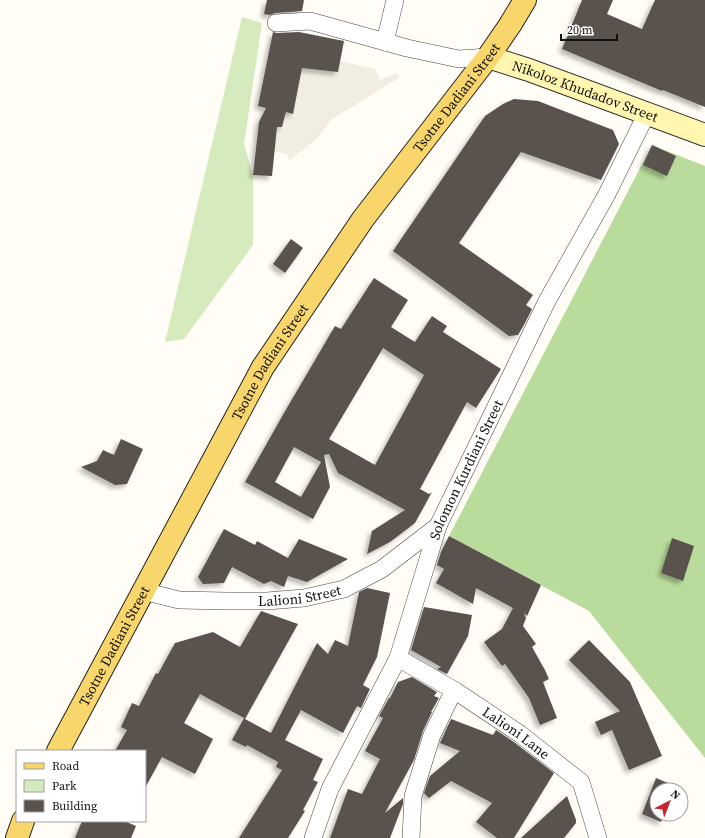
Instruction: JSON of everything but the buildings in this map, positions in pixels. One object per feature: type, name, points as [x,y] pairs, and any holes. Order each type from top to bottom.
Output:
[{"type":"main road","name":"Tsotne Dadiani Street","points":[[59,750],[263,367],[363,219],[488,57],[525,0]]},
{"type":"main road","name":"Nikoloz Khudadov Street","points":[[488,57],[528,70],[705,135]]},
{"type":"main road","points":[[17,838],[23,822]]},
{"type":"street","points":[[385,42],[395,0]]},
{"type":"street","name":"Nikoloz Khudadov Street","points":[[276,23],[310,21],[407,48],[459,58],[488,57]]},
{"type":"street","name":"Solomon Kurdiani Street","points":[[313,838],[330,789],[398,658],[438,526],[547,302],[607,194],[647,113]]},
{"type":"street","name":"Lalioni Street","points":[[143,591],[179,600],[226,602],[304,598],[344,589],[382,569],[438,526]]},
{"type":"street","name":"Lalioni Lane","points":[[398,658],[454,690],[520,734],[581,782],[598,838]]},
{"type":"street","points":[[411,838],[413,796],[432,735],[454,690]]},
{"type":"green space","points":[[242,17],[262,23],[244,144],[253,175],[253,245],[184,339],[165,342]]},
{"type":"green space","points":[[652,145],[705,166],[705,758],[589,611],[449,536]]},
{"type":"shaded area","points":[[340,61],[375,69],[380,80],[397,73],[399,78],[332,119],[315,140],[289,161],[288,155],[275,152],[275,148],[273,148],[278,127],[282,127],[287,112],[293,113],[302,68],[337,72]]}]
